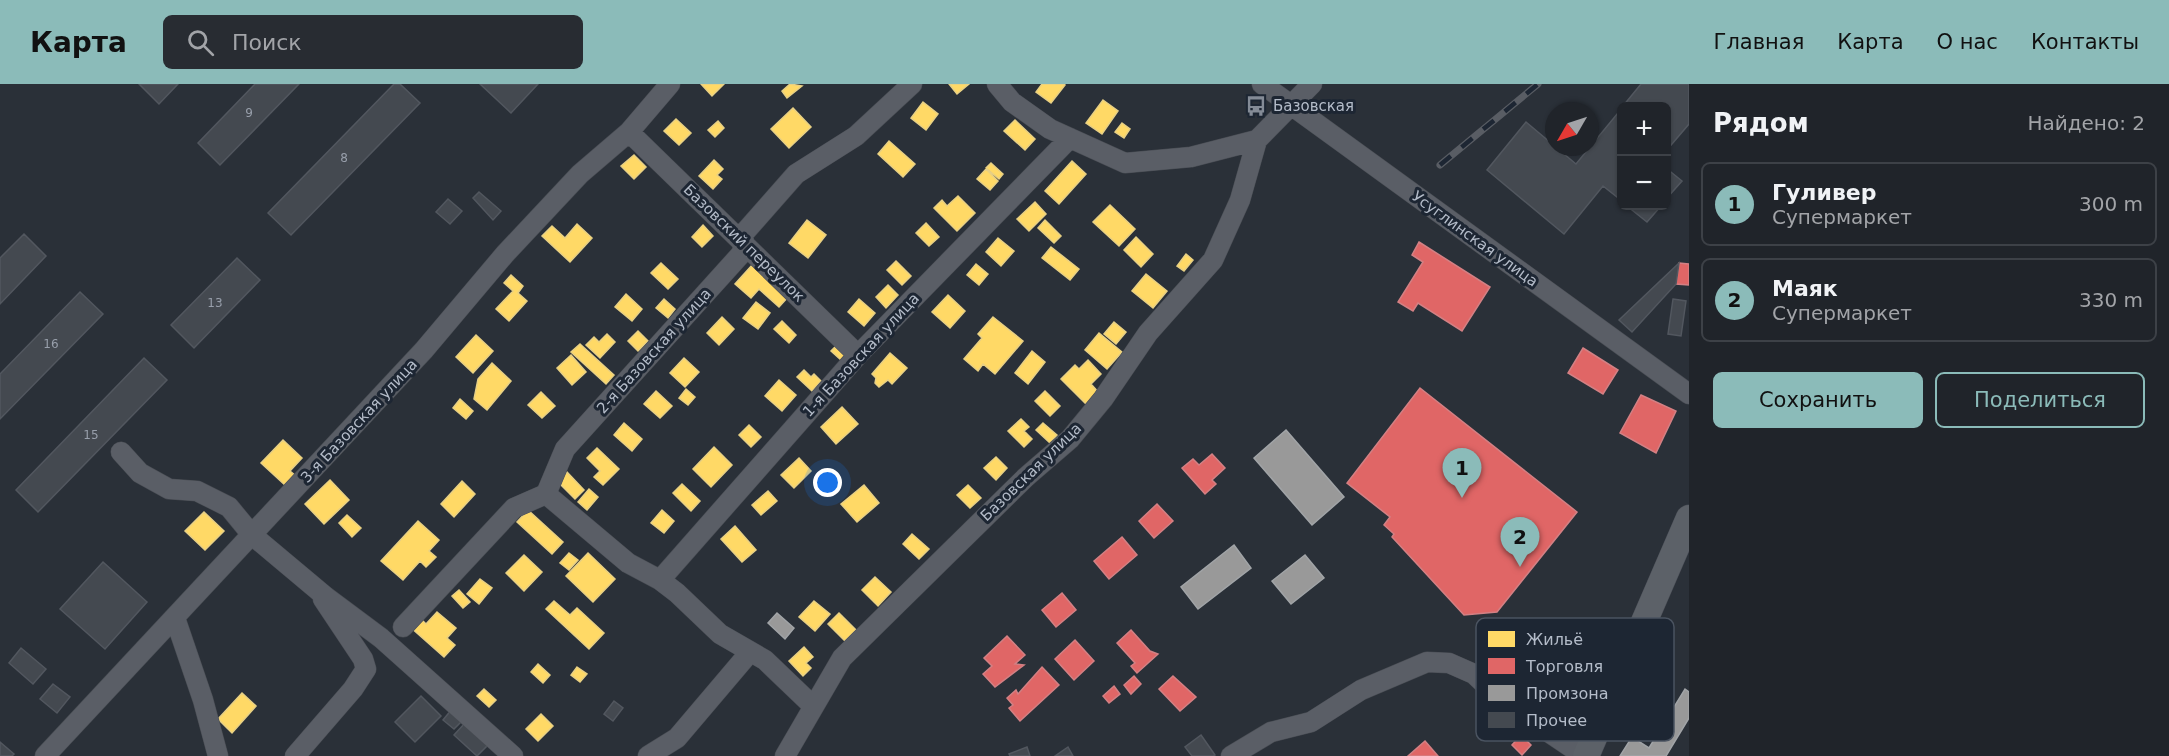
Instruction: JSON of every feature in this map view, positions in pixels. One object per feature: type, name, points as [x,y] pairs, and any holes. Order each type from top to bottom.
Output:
[{"type":"main road","points":[[1645,618],[1689,518]]},
{"type":"main road","points":[[1585,756],[1592,741]]},
{"type":"street","name":"3-я Базовская улица","points":[[45,756],[424,351],[527,230],[580,174],[629,132],[670,84]]},
{"type":"street","name":"2-я Базовская улица","points":[[546,494],[565,449],[742,253],[744,233],[796,174],[856,136],[912,84]]},
{"type":"street","points":[[996,84],[1012,102],[1050,129],[1125,163],[1191,157],[1257,140]]},
{"type":"street","name":"Усуглинская улица","points":[[1262,84],[1689,394]]},
{"type":"street","name":"Базовская улица","points":[[785,756],[843,658],[1026,477],[1070,438],[1103,399],[1148,333],[1213,260],[1240,200],[1257,140],[1312,84]]},
{"type":"street","name":"Базовский переулок","points":[[629,132],[858,355]]},
{"type":"street","name":"1-я Базовская улица","points":[[660,580],[858,355],[1070,138]]},
{"type":"street","points":[[121,452],[140,473],[169,489],[197,491],[229,507],[252,535],[381,638],[513,756]]},
{"type":"street","points":[[403,627],[513,508],[546,494],[628,563],[660,580],[720,634],[765,660],[813,709]]},
{"type":"street","points":[[295,756],[353,689],[366,669],[363,659],[336,621],[318,590]]},
{"type":"street","points":[[175,618],[203,700],[218,756]]},
{"type":"street","points":[[648,756],[677,738],[750,652]]},
{"type":"street","points":[[1231,756],[1271,732],[1311,722],[1361,690],[1427,662],[1449,663],[1476,676]]},
{"type":"street","points":[[1562,741],[1585,756]]},
{"type":"building: Жильё","points":[[701,84],[724,84],[712,96]]},
{"type":"building: Жильё","points":[[790,84],[802,86],[787,98],[782,91]]},
{"type":"building: Жильё","points":[[949,84],[969,84],[957,94]]},
{"type":"building: Жильё","points":[[1042,84],[1065,85],[1051,103],[1036,92]]},
{"type":"building: Жильё","points":[[1103,100],[1118,111],[1102,134],[1086,123]]},
{"type":"building: Жильё","points":[[923,102],[938,114],[926,130],[911,118]]},
{"type":"building: Жильё","points":[[793,108],[811,127],[789,148],[771,129]]},
{"type":"building: Жильё","points":[[676,119],[691,133],[679,145],[664,131]]},
{"type":"building: Жильё","points":[[1015,120],[1035,139],[1025,150],[1004,131]]},
{"type":"building: Жильё","points":[[718,121],[724,128],[715,137],[708,130]]},
{"type":"building: Жильё","points":[[1122,123],[1130,129],[1124,138],[1115,132]]},
{"type":"building: Жильё","points":[[889,141],[915,164],[903,177],[878,154]]},
{"type":"building: Жильё","points":[[634,155],[646,167],[634,179],[621,166]]},
{"type":"building: Жильё","points":[[714,160],[723,169],[717,175],[722,179],[713,189],[699,176]]},
{"type":"building: Жильё","points":[[1072,161],[1086,174],[1059,204],[1045,191]]},
{"type":"building: Жильё","points":[[991,163],[1003,174],[999,179],[986,168]]},
{"type":"building: Жильё","points":[[986,169],[998,181],[990,190],[977,179]]},
{"type":"building: Жильё","points":[[958,196],[975,213],[957,231],[934,208],[942,200],[947,206]]},
{"type":"building: Жильё","points":[[1035,202],[1046,214],[1029,231],[1017,219]]},
{"type":"building: Жильё","points":[[1110,205],[1135,229],[1119,246],[1093,222]]},
{"type":"building: Жильё","points":[[807,220],[826,235],[808,258],[789,243]]},
{"type":"building: Жильё","points":[[1045,220],[1061,236],[1054,243],[1038,228]]},
{"type":"building: Жильё","points":[[926,223],[939,237],[929,246],[916,233]]},
{"type":"building: Жильё","points":[[577,224],[592,238],[570,262],[542,236],[552,226],[565,238]]},
{"type":"building: Жильё","points":[[703,225],[713,236],[702,247],[692,237]]},
{"type":"building: Жильё","points":[[1136,237],[1153,254],[1141,267],[1124,250]]},
{"type":"building: Жильё","points":[[998,238],[1014,251],[1001,266],[986,252]]},
{"type":"building: Жильё","points":[[1051,247],[1079,269],[1070,280],[1042,258]]},
{"type":"building: Жильё","points":[[1186,254],[1193,260],[1184,271],[1177,266]]},
{"type":"building: Жильё","points":[[896,261],[911,276],[902,285],[887,270]]},
{"type":"building: Жильё","points":[[661,263],[678,279],[668,289],[651,273]]},
{"type":"building: Жильё","points":[[753,264],[788,297],[779,307],[759,289],[751,298],[735,284]]},
{"type":"building: Жильё","points":[[976,264],[988,274],[979,285],[967,275]]},
{"type":"building: Жильё","points":[[1146,274],[1167,291],[1153,308],[1132,291]]},
{"type":"building: Жильё","points":[[511,275],[523,286],[518,293],[527,301],[509,321],[496,309],[513,291],[504,283]]},
{"type":"building: Жильё","points":[[888,285],[898,295],[886,308],[876,297]]},
{"type":"building: Жильё","points":[[626,294],[642,309],[632,321],[615,307]]},
{"type":"building: Жильё","points":[[948,295],[965,311],[950,328],[932,312]]},
{"type":"building: Жильё","points":[[664,299],[675,309],[668,318],[656,308]]},
{"type":"building: Жильё","points":[[859,299],[875,313],[864,326],[848,312]]},
{"type":"building: Жильё","points":[[756,302],[770,313],[758,329],[743,318]]},
{"type":"building: Жильё","points":[[722,317],[734,329],[719,345],[707,333]]},
{"type":"building: Жильё","points":[[993,317],[1023,341],[995,374],[983,364],[978,371],[964,359],[982,338],[978,334]]},
{"type":"building: Жильё","points":[[782,321],[796,335],[789,343],[774,329]]},
{"type":"building: Жильё","points":[[1114,322],[1126,332],[1116,344],[1104,334]]},
{"type":"building: Жильё","points":[[638,331],[648,341],[638,351],[628,341]]},
{"type":"building: Жильё","points":[[1099,333],[1122,352],[1107,369],[1085,350]]},
{"type":"building: Жильё","points":[[607,334],[615,342],[600,358],[586,345],[594,337],[599,342]]},
{"type":"building: Жильё","points":[[476,335],[493,351],[473,373],[456,357]]},
{"type":"building: Жильё","points":[[580,344],[614,375],[606,384],[571,352]]},
{"type":"building: Жильё","points":[[838,344],[848,353],[841,360],[831,351]]},
{"type":"building: Жильё","points":[[1032,351],[1045,362],[1028,384],[1015,373]]},
{"type":"building: Жильё","points":[[890,353],[907,368],[892,384],[888,380],[879,387],[872,374]]},
{"type":"building: Жильё","points":[[571,355],[586,372],[572,385],[557,368]]},
{"type":"building: Жильё","points":[[684,358],[699,372],[685,387],[670,373]]},
{"type":"building: Жильё","points":[[1088,360],[1101,374],[1091,384],[1099,393],[1087,405],[1061,379],[1075,365],[1079,369]]},
{"type":"building: Жильё","points":[[492,363],[511,381],[487,410],[474,399],[478,379]]},
{"type":"building: Жильё","points":[[804,370],[811,377],[814,374],[821,381],[812,391],[797,377]]},
{"type":"building: Жильё","points":[[779,380],[796,395],[782,411],[765,396]]},
{"type":"building: Жильё","points":[[686,389],[695,397],[688,405],[679,398]]},
{"type":"building: Жильё","points":[[656,391],[672,406],[660,418],[644,404]]},
{"type":"building: Жильё","points":[[1045,391],[1060,406],[1050,416],[1035,401]]},
{"type":"building: Жильё","points":[[541,392],[555,406],[542,418],[528,405]]},
{"type":"building: Жильё","points":[[460,399],[473,411],[466,419],[453,408]]},
{"type":"building: Жильё","points":[[842,407],[858,424],[836,444],[821,427]]},
{"type":"building: Жильё","points":[[1021,419],[1029,427],[1024,431],[1032,439],[1024,447],[1008,431]]},
{"type":"building: Жильё","points":[[624,423],[642,439],[632,451],[614,435]]},
{"type":"building: Жильё","points":[[1043,423],[1057,435],[1050,443],[1036,430]]},
{"type":"building: Жильё","points":[[749,425],[761,437],[751,447],[739,435]]},
{"type":"building: Жильё","points":[[283,440],[302,458],[290,471],[296,476],[286,486],[261,463]]},
{"type":"building: Жильё","points":[[714,447],[732,465],[711,487],[693,469]]},
{"type":"building: Жильё","points":[[597,448],[619,469],[603,485],[594,477],[600,471],[587,458]]},
{"type":"building: Жильё","points":[[996,457],[1007,468],[996,480],[984,468]]},
{"type":"building: Жильё","points":[[799,458],[811,471],[794,488],[781,475]]},
{"type":"building: Жильё","points":[[567,472],[584,490],[575,499],[558,482]]},
{"type":"building: Жильё","points":[[330,480],[349,500],[324,524],[305,504]]},
{"type":"building: Жильё","points":[[462,481],[475,494],[454,517],[441,504]]},
{"type":"building: Жильё","points":[[682,484],[700,501],[691,511],[673,493]]},
{"type":"building: Жильё","points":[[864,485],[879,503],[857,522],[841,504]]},
{"type":"building: Жильё","points":[[968,485],[981,498],[970,508],[957,495]]},
{"type":"building: Жильё","points":[[589,489],[598,497],[587,510],[578,502]]},
{"type":"building: Жильё","points":[[768,491],[777,501],[761,515],[752,505]]},
{"type":"building: Жильё","points":[[528,510],[563,542],[552,554],[517,522]]},
{"type":"building: Жильё","points":[[662,510],[674,521],[664,533],[651,523]]},
{"type":"building: Жильё","points":[[204,512],[224,531],[205,550],[185,531]]},
{"type":"building: Жильё","points":[[347,515],[361,528],[352,537],[339,523]]},
{"type":"building: Жильё","points":[[418,521],[439,540],[429,551],[436,557],[426,567],[420,561],[403,580],[381,561]]},
{"type":"building: Жильё","points":[[735,526],[756,550],[742,562],[721,539]]},
{"type":"building: Жильё","points":[[912,534],[929,549],[919,559],[903,544]]},
{"type":"building: Жильё","points":[[569,553],[578,560],[569,570],[560,563]]},
{"type":"building: Жильё","points":[[588,553],[615,579],[593,602],[566,576]]},
{"type":"building: Жильё","points":[[524,555],[542,572],[524,591],[506,573]]},
{"type":"building: Жильё","points":[[875,577],[891,592],[878,606],[862,590]]},
{"type":"building: Жильё","points":[[480,579],[492,588],[479,604],[467,594]]},
{"type":"building: Жильё","points":[[459,590],[470,602],[463,608],[452,596]]},
{"type":"building: Жильё","points":[[554,601],[570,615],[577,608],[604,633],[589,649],[546,609]]},
{"type":"building: Жильё","points":[[814,601],[830,614],[815,631],[799,617]]},
{"type":"building: Жильё","points":[[437,612],[456,628],[447,638],[455,645],[444,657],[409,626],[418,616],[426,624]]},
{"type":"building: Жильё","points":[[839,613],[856,630],[845,641],[828,624]]},
{"type":"building: Жильё","points":[[804,647],[813,657],[806,663],[811,668],[803,676],[789,661]]},
{"type":"building: Жильё","points":[[538,664],[550,675],[543,683],[531,672]]},
{"type":"building: Жильё","points":[[577,667],[587,674],[580,682],[571,675]]},
{"type":"building: Жильё","points":[[484,689],[496,700],[489,707],[477,696]]},
{"type":"building: Жильё","points":[[242,693],[256,706],[232,733],[218,719]]},
{"type":"building: Жильё","points":[[541,714],[553,726],[538,741],[526,729]]},
{"type":"building: Торговля","points":[[1419,242],[1490,287],[1462,331],[1418,303],[1413,311],[1398,302],[1423,262],[1412,255]]},
{"type":"building: Торговля","points":[[1679,263],[1689,264],[1689,285],[1676,284]]},
{"type":"building: Торговля","points":[[1583,348],[1618,370],[1603,394],[1568,373]]},
{"type":"building: Торговля","points":[[1420,388],[1577,512],[1497,612],[1464,615],[1392,537],[1394,534],[1384,525],[1390,517],[1347,483]]},
{"type":"building: Торговля","points":[[1641,395],[1676,411],[1656,453],[1620,433]]},
{"type":"building: Торговля","points":[[1212,454],[1225,468],[1212,480],[1216,484],[1205,494],[1182,468],[1193,459],[1199,465]]},
{"type":"building: Торговля","points":[[1157,504],[1173,521],[1154,538],[1139,521]]},
{"type":"building: Торговля","points":[[1122,537],[1137,555],[1109,579],[1094,561]]},
{"type":"building: Торговля","points":[[1062,593],[1076,610],[1056,627],[1042,610]]},
{"type":"building: Торговля","points":[[1131,630],[1150,651],[1158,654],[1137,673],[1131,666],[1135,663],[1117,643]]},
{"type":"building: Торговля","points":[[1007,636],[1025,655],[1015,664],[1024,665],[995,687],[983,674],[992,666],[984,658]]},
{"type":"building: Торговля","points":[[1075,640],[1094,661],[1074,680],[1055,659]]},
{"type":"building: Торговля","points":[[1042,667],[1059,685],[1020,721],[1009,708],[1013,705],[1007,698],[1016,690],[1018,694]]},
{"type":"building: Торговля","points":[[1134,676],[1141,684],[1131,694],[1124,685]]},
{"type":"building: Торговля","points":[[1173,676],[1196,697],[1180,711],[1159,689]]},
{"type":"building: Торговля","points":[[1114,686],[1120,694],[1109,703],[1103,696]]},
{"type":"building: Торговля","points":[[1425,741],[1438,756],[1408,756]]},
{"type":"building: Торговля","points":[[1516,741],[1527,741],[1531,745],[1522,755],[1512,745]]},
{"type":"building: Промзона","points":[[1286,430],[1344,497],[1312,525],[1254,458]]},
{"type":"building: Промзона","points":[[1234,545],[1251,568],[1198,609],[1181,587]]},
{"type":"building: Промзона","points":[[1305,555],[1324,578],[1291,604],[1272,581]]},
{"type":"building: Промзона","points":[[777,613],[794,628],[785,639],[768,623]]},
{"type":"building: Промзона","points":[[1685,689],[1689,692],[1689,718],[1666,756],[1620,756],[1629,741],[1638,741],[1649,748],[1653,741],[1674,741],[1674,707]]},
{"type":"building: Прочее","points":[[139,84],[178,84],[159,104]]},
{"type":"building: Прочее","points":[[255,84],[299,84],[220,165],[198,143]]},
{"type":"building: Прочее","points":[[394,84],[400,84],[420,103],[291,235],[268,213]]},
{"type":"building: Прочее","points":[[480,84],[538,84],[511,113]]},
{"type":"building: Прочее","points":[[1641,84],[1689,84],[1689,124],[1671,145],[1671,102],[1626,102]]},
{"type":"building: Прочее","points":[[1617,114],[1617,197],[1603,186],[1564,234],[1487,170],[1526,122],[1545,138],[1545,156],[1566,156],[1576,164],[1583,156],[1599,156],[1599,136]]},
{"type":"building: Прочее","points":[[1671,172],[1682,181],[1671,193]]},
{"type":"building: Прочее","points":[[479,192],[501,211],[493,220],[473,198]]},
{"type":"building: Прочее","points":[[448,199],[462,211],[450,224],[436,212]]},
{"type":"building: Прочее","points":[[1632,210],[1658,210],[1647,222]]},
{"type":"building: Прочее","points":[[24,234],[46,256],[0,304],[0,258]]},
{"type":"building: Прочее","points":[[237,258],[260,280],[194,348],[171,325]]},
{"type":"building: Прочее","points":[[1679,263],[1676,284],[1632,332],[1619,320]]},
{"type":"building: Прочее","points":[[80,292],[103,314],[0,419],[0,374]]},
{"type":"building: Прочее","points":[[1673,299],[1686,301],[1681,336],[1668,334]]},
{"type":"building: Прочее","points":[[144,358],[167,380],[38,512],[16,490]]},
{"type":"building: Прочее","points":[[103,562],[147,602],[105,649],[60,609]]},
{"type":"building: Прочее","points":[[21,648],[46,669],[33,684],[9,663]]},
{"type":"building: Прочее","points":[[53,684],[70,697],[57,713],[40,699]]},
{"type":"building: Прочее","points":[[421,696],[441,716],[415,742],[395,722]]},
{"type":"building: Прочее","points":[[614,701],[623,708],[613,721],[604,714]]},
{"type":"building: Прочее","points":[[452,709],[464,719],[454,729],[443,720]]},
{"type":"building: Прочее","points":[[465,723],[488,745],[477,756],[454,735]]},
{"type":"building: Прочее","points":[[1201,735],[1215,755],[1192,756],[1185,747]]},
{"type":"building: Прочее","points":[[0,742],[14,754],[12,756],[0,756]]},
{"type":"building: Прочее","points":[[1027,747],[1030,756],[1010,756],[1009,754]]},
{"type":"building: Прочее","points":[[1068,747],[1073,756],[1055,756]]},
{"type":"railway","points":[[1440,165],[1538,84]]},
{"type":"place","name":"Базовская","points":[[1256,106]]},
{"type":"place","name":"Гуливер","points":[[1462,498]]},
{"type":"place","name":"Маяк","points":[[1520,567]]}]
